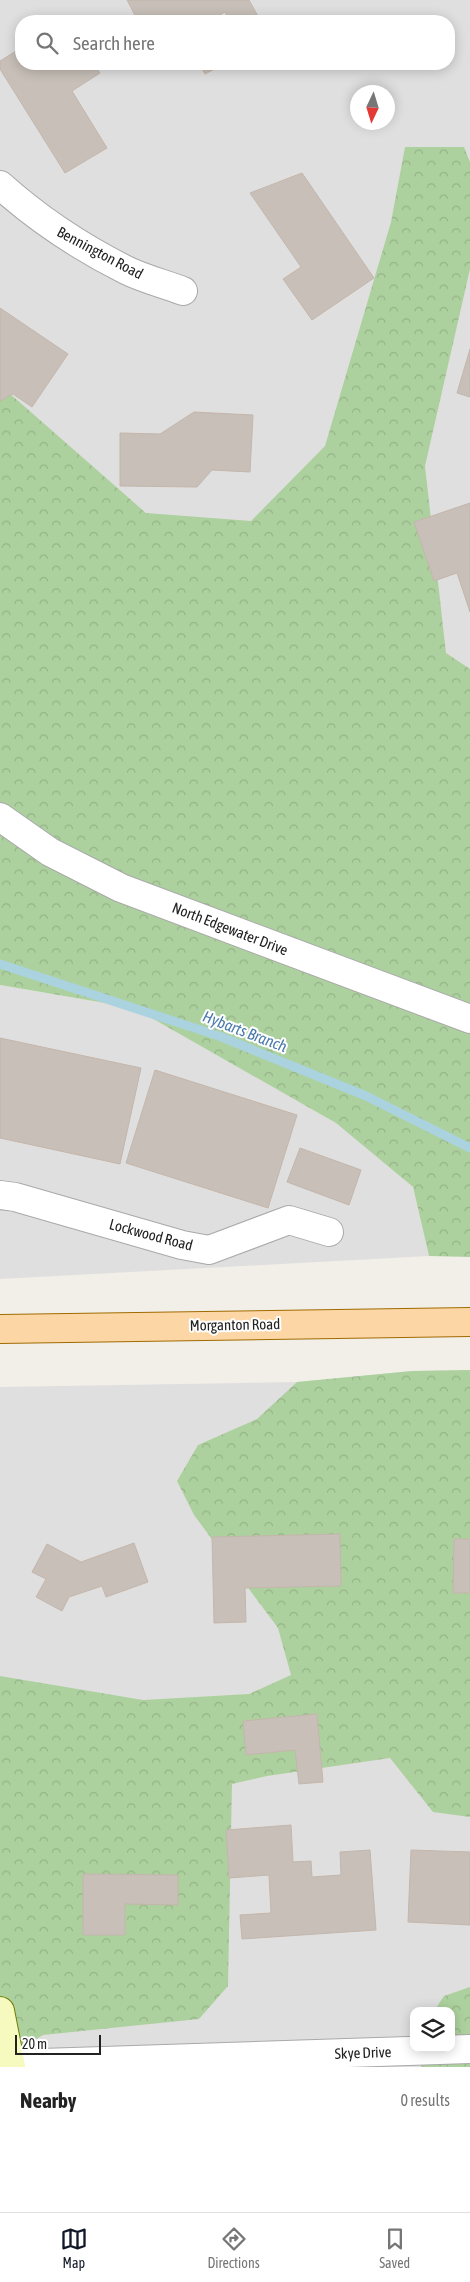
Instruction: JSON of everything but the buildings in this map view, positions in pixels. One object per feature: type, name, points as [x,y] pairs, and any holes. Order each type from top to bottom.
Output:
[{"type":"main road","name":"Morganton Road","points":[[0,1329],[470,1322]]},
{"type":"street","name":"Bennington Road","points":[[0,185],[27,209],[76,243],[128,271],[183,291]]},
{"type":"street","name":"North Edgewater Drive","points":[[0,817],[50,852],[121,888],[470,1019]]},
{"type":"street","name":"Lockwood Road","points":[[0,1195],[15,1197],[182,1245],[209,1250],[289,1220],[329,1232]]},
{"type":"street","name":"Skye Drive","points":[[0,2010],[11,2065],[470,2049]]},
{"type":"shaded area","points":[[0,0],[470,0],[470,681],[146,513],[0,396]]},
{"type":"shaded area","points":[[0,985],[134,1008],[337,1123],[413,1187],[429,1256],[0,1279]]},
{"type":"shaded area","points":[[470,1370],[470,2067],[0,2067],[0,1387],[297,1382],[412,1371]]},
{"type":"green space","points":[[405,147],[464,147],[470,162],[470,269],[425,466],[446,653],[470,669],[470,1257],[429,1256],[413,1187],[336,1123],[134,1008],[0,985],[0,385],[146,513],[251,521],[325,446],[391,222]]},
{"type":"green space","points":[[470,1370],[470,1817],[433,1812],[390,1758],[267,1776],[232,1784],[228,1986],[199,2019],[43,2035],[0,2061],[0,1676],[143,1700],[249,1694],[291,1675],[278,1628],[194,1515],[177,1481],[198,1445],[257,1419],[297,1382],[412,1371]]},
{"type":"green space","points":[[470,1987],[470,2067],[421,2067],[423,2052],[455,2052],[455,2007],[437,2007],[444,1996]]},
{"type":"waterway","name":"Hybarts Branch","points":[[0,964],[219,1036],[366,1096],[470,1148]]}]
